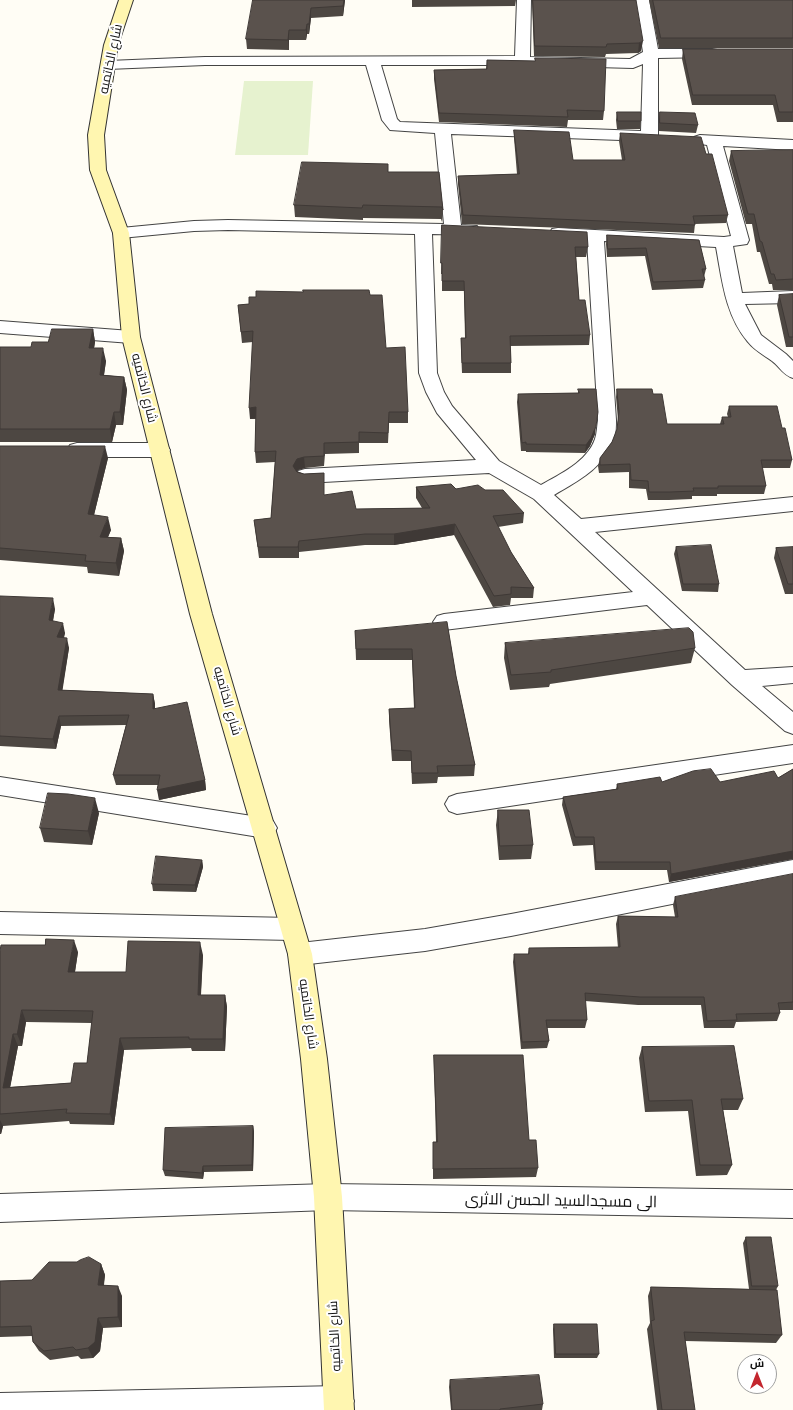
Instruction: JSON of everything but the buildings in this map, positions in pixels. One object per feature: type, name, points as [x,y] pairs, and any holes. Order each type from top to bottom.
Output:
[{"type":"street","name":"شارع الخاتميه","points":[[126,0],[111,45],[96,135],[98,170],[121,233],[131,337],[201,614],[265,828],[300,954],[314,1059],[328,1197],[339,1406]]},
{"type":"street","points":[[522,61],[524,0]]},
{"type":"street","points":[[372,60],[390,120],[396,127],[443,130],[656,136],[651,54],[642,0]]},
{"type":"street","points":[[108,65],[205,61],[372,60],[522,61],[633,64],[651,54],[726,53]]},
{"type":"street","points":[[443,130],[453,229]]},
{"type":"street","points":[[687,139],[793,145]]},
{"type":"street","points":[[540,233],[724,242],[741,240],[714,141]]},
{"type":"street","points":[[121,233],[228,224],[422,228],[485,231]]},
{"type":"street","points":[[422,228],[428,374],[434,392],[444,409],[492,466],[541,494],[740,679],[793,725]]},
{"type":"street","points":[[541,494],[582,469],[596,455],[604,439],[607,420],[595,235]]},
{"type":"street","points":[[724,242],[734,299],[750,332],[755,339],[780,358],[793,372]]},
{"type":"street","points":[[734,299],[793,297]]},
{"type":"street","points":[[0,327],[131,337]]},
{"type":"street","points":[[56,450],[160,450]]},
{"type":"street","points":[[305,476],[492,466]]},
{"type":"street","points":[[577,527],[793,504]]},
{"type":"street","points":[[444,622],[652,597]]},
{"type":"street","points":[[740,679],[793,675]]},
{"type":"street","points":[[457,804],[793,754]]},
{"type":"street","points":[[0,786],[265,828]]},
{"type":"street","points":[[300,954],[425,940],[504,927],[793,870]]},
{"type":"street","points":[[0,923],[292,929]]},
{"type":"street","name":"الى مسجدالسيد الحسن الاثرى","points":[[0,1208],[328,1197],[793,1204]]},
{"type":"street","points":[[0,1408],[339,1406]]},
{"type":"green space","points":[[244,81],[313,81],[308,155],[235,155]]}]
